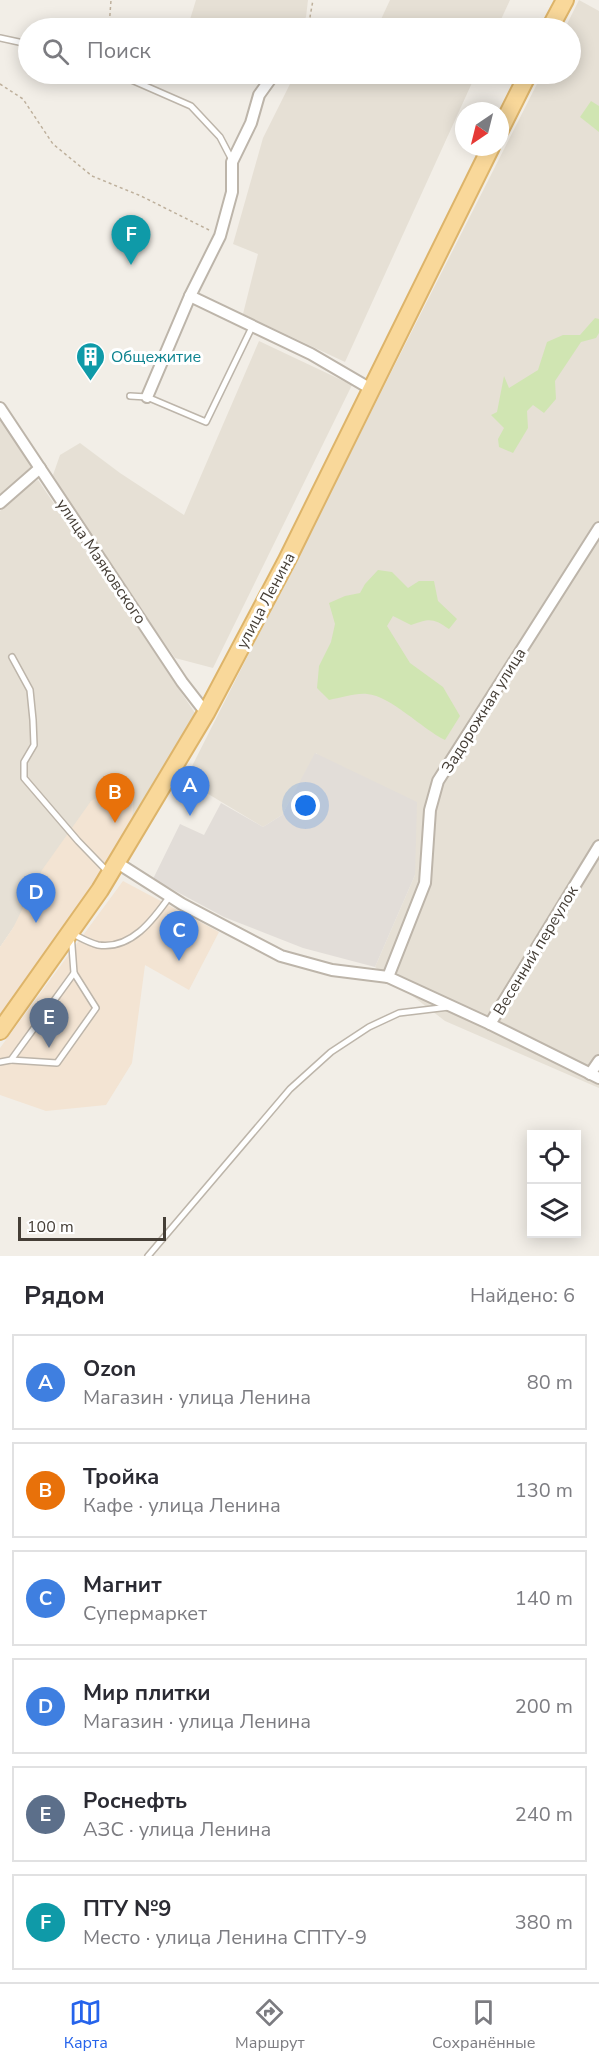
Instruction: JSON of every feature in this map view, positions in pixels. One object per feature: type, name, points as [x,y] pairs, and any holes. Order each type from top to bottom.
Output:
[{"type":"main road","points":[[555,18],[565,0]]},
{"type":"main road","points":[[509,112],[523,84]]},
{"type":"main road","name":"улица Ленина","points":[[0,1031],[71,933],[206,712],[287,560],[487,156]]},
{"type":"street","points":[[147,397],[190,296],[220,236],[232,192],[232,162],[252,123],[259,95],[267,84]]},
{"type":"street","points":[[190,296],[311,354],[371,389]]},
{"type":"street","name":"улица Маяковского","points":[[0,408],[182,682],[206,712]]},
{"type":"street","points":[[0,502],[40,468]]},
{"type":"street","name":"Задорожная улица","points":[[388,977],[425,884],[430,810],[438,781],[599,528]]},
{"type":"street","name":"Весенний переулок","points":[[490,1024],[599,846]]},
{"type":"street","points":[[112,868],[170,896],[281,956],[332,970],[388,977],[490,1024],[594,1076],[599,1061]]},
{"type":"lane","points":[[0,38],[18,42]]},
{"type":"lane","points":[[141,84],[191,106],[220,137],[232,162]]},
{"type":"lane","points":[[130,396],[147,397],[206,422],[253,326]]},
{"type":"lane","points":[[12,657],[30,690],[33,720],[34,745],[24,762],[24,778],[78,841],[112,868]]},
{"type":"lane","points":[[0,1062],[11,1060],[57,1063],[96,1008],[74,973],[71,933],[95,944],[109,946],[127,939],[146,927],[170,896]]},
{"type":"lane","points":[[11,1060],[74,973]]},
{"type":"lane","points":[[148,1256],[290,1089],[331,1052],[369,1027],[399,1013],[453,1007]]},
{"type":"path","points":[[110,18],[111,0]]},
{"type":"path","points":[[309,18],[313,0]]},
{"type":"path","points":[[0,84],[23,99],[53,144],[92,176],[141,196],[220,236]]},
{"type":"shaded area","points":[[196,0],[308,0],[305,18],[190,18]]},
{"type":"shaded area","points":[[390,0],[510,0],[502,18],[382,18]]},
{"type":"shaded area","points":[[579,0],[599,11],[599,1088],[445,1021],[375,967],[415,875],[316,753],[282,815],[263,827],[185,780],[501,156],[509,156],[509,139],[537,84],[581,84],[581,18],[570,18]]},
{"type":"shaded area","points":[[290,84],[471,84],[463,102],[455,102],[455,120],[345,362],[243,314],[258,254],[233,244],[263,138]]},
{"type":"shaded area","points":[[259,341],[352,385],[213,668],[175,658],[95,544],[53,475],[60,455],[80,443],[120,473],[184,515]]},
{"type":"shaded area","points":[[0,418],[35,469],[0,499]]},
{"type":"shaded area","points":[[38,480],[195,713],[132,818],[133,797],[13,928],[0,947],[0,511]]},
{"type":"shaded area","points":[[315,753],[417,802],[415,875],[375,967],[303,948],[224,917],[153,879],[180,824],[204,835],[221,803],[263,827],[282,815]]},
{"type":"shaded area","points":[[113,787],[133,797],[132,818],[106,866],[0,1019],[0,947],[13,928],[42,870],[91,801]]},
{"type":"shaded area","points":[[123,881],[219,932],[189,990],[145,965],[132,1063],[106,1105],[46,1111],[0,1095],[0,1048]]},
{"type":"green space","points":[[591,101],[599,106],[599,132],[580,117]]},
{"type":"green space","points":[[595,318],[599,319],[599,333],[596,338],[581,342],[555,381],[556,399],[544,413],[533,405],[527,411],[528,428],[513,453],[499,447],[498,439],[504,428],[491,415],[497,412],[504,376],[509,388],[538,370],[547,342],[563,335],[580,335]]},
{"type":"green space","points":[[378,570],[392,572],[408,588],[419,581],[434,581],[438,601],[457,619],[449,629],[431,620],[411,625],[393,616],[387,626],[410,663],[443,687],[460,716],[445,740],[386,700],[367,694],[358,694],[329,700],[317,688],[319,666],[331,642],[335,624],[329,603],[360,593]]},
{"type":"place","name":"ПТУ №9","points":[[131,265]]},
{"type":"place","name":"Общежитие","points":[[90,382]]},
{"type":"place","name":"Ozon","points":[[190,816]]},
{"type":"place","name":"Тройка","points":[[115,823]]},
{"type":"place","name":"Мир плитки","points":[[36,923]]},
{"type":"place","name":"Магнит","points":[[179,961]]},
{"type":"place","name":"Роснефть","points":[[49,1048]]}]
